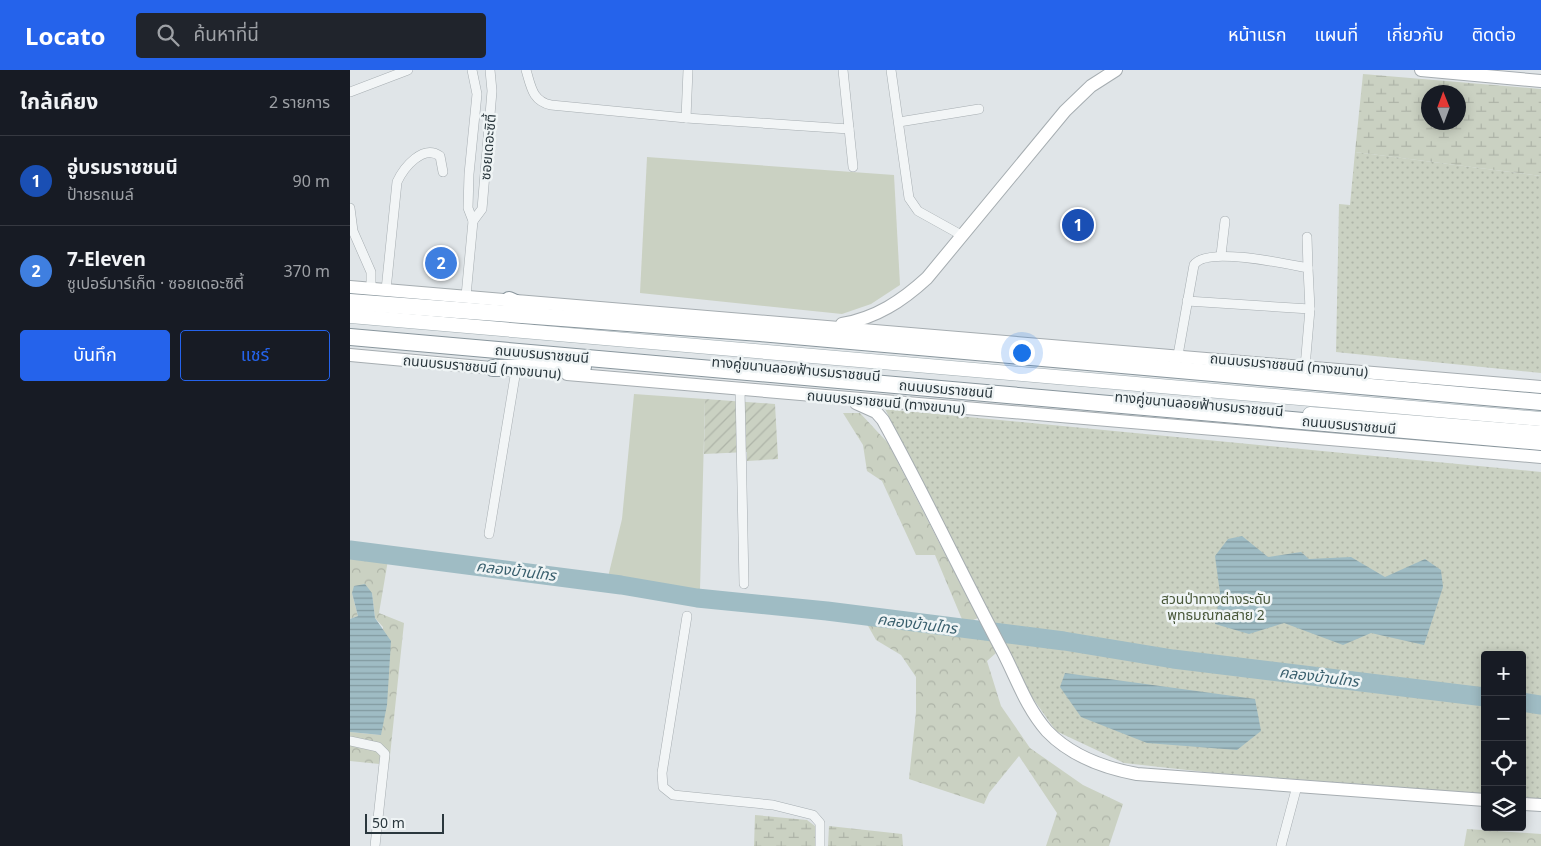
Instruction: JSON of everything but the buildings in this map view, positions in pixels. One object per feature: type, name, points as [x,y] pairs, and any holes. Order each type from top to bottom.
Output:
[{"type":"highway","points":[[509,300],[520,305],[581,315],[644,319],[667,326]]},
{"type":"highway","points":[[350,302],[667,326],[1541,402]]},
{"type":"highway","name":"ถนนบรมราชชนนี","points":[[350,337],[1541,442]]},
{"type":"highway","points":[[493,368],[675,366]]},
{"type":"main road","points":[[830,327],[868,318],[897,302],[927,278],[1065,111],[1091,86],[1116,70]]},
{"type":"main road","points":[[1421,70],[1541,81]]},
{"type":"main road","name":"ถนนบรมราชชนนี (ทางขนาน)","points":[[350,286],[1541,387]]},
{"type":"main road","name":"ทางคู่ขนานลอยฟ้าบรมราชชนนี","points":[[350,316],[1541,419]]},
{"type":"main road","name":"ทางคู่ขนานลอยฟ้าบรมราชชนนี","points":[[350,329],[1541,433]]},
{"type":"main road","name":"ถนนบรมราชชนนี (ทางขนาน)","points":[[350,355],[1541,457]]},
{"type":"main road","points":[[846,398],[876,412],[883,420],[927,501],[1008,662],[1020,691],[1048,731],[1069,749],[1111,769],[1137,774],[1481,800]]},
{"type":"main road","points":[[1526,804],[1541,805]]},
{"type":"street","points":[[350,92],[408,70]]},
{"type":"street","name":"ซอยเดอะซิตี้","points":[[466,296],[472,221],[468,208],[469,179],[477,94],[472,70]]},
{"type":"street","name":"ซอยเดอะซิตี้","points":[[472,221],[482,209],[492,91],[490,70]]},
{"type":"street","points":[[526,70],[535,97],[543,104],[686,118],[848,129]]},
{"type":"street","points":[[686,118],[688,70]]},
{"type":"street","points":[[843,70],[853,167]]},
{"type":"street","points":[[891,70],[909,198],[918,211],[963,236]]},
{"type":"street","points":[[898,122],[979,109]]},
{"type":"street","points":[[386,290],[397,182],[402,172],[419,156],[427,152],[434,152],[440,156],[443,172]]},
{"type":"street","points":[[469,179],[485,180]]},
{"type":"street","points":[[350,208],[353,231],[371,272],[371,288]]},
{"type":"street","points":[[1221,255],[1225,221]]},
{"type":"street","points":[[1306,367],[1310,309],[1307,237]]},
{"type":"street","points":[[1178,355],[1191,275],[1197,261],[1221,255],[1308,268]]},
{"type":"street","points":[[1187,301],[1310,309]]},
{"type":"street","points":[[489,534],[516,370]]},
{"type":"street","points":[[740,389],[744,584]]},
{"type":"street","points":[[688,616],[662,773],[663,787],[673,795],[773,805],[813,814],[820,823],[820,846]]},
{"type":"street","points":[[350,741],[378,747],[385,754],[375,846]]},
{"type":"street","points":[[1281,846],[1297,786]]},
{"type":"green space","points":[[1363,74],[1541,89],[1541,176],[1355,152]]},
{"type":"green space","points":[[1355,152],[1541,176],[1541,373],[1336,352],[1339,204],[1350,205]]},
{"type":"green space","points":[[647,157],[894,175],[900,285],[871,304],[842,314],[640,293]]},
{"type":"green space","points":[[634,394],[705,399],[700,590],[608,577],[622,519]]},
{"type":"green space","points":[[705,399],[775,404],[778,459],[747,461],[747,452],[704,454]]},
{"type":"green space","name":"สวนป่าทางต่างระดับ พุทธมณฑลสาย 2","points":[[885,409],[1541,472],[1541,799],[1526,797],[1526,651],[1481,651],[1481,794],[1214,773],[1124,763],[1056,731],[1024,686]]},
{"type":"green space","points":[[843,413],[860,413],[888,443],[978,618],[964,624],[935,555],[916,555],[882,481],[867,471],[863,445]]},
{"type":"green space","points":[[350,556],[388,560],[379,613],[404,623],[389,765],[350,761],[350,732],[381,735],[383,627],[375,618],[372,593],[352,593],[358,616],[350,619]]},
{"type":"green space","points":[[867,624],[988,637],[996,653],[987,661],[1001,706],[1030,748],[1083,785],[1123,804],[1109,846],[1046,846],[1057,813],[1019,756],[989,793],[984,804],[909,779],[916,712],[916,677],[901,655],[876,640]]},
{"type":"green space","points":[[755,815],[807,820],[815,826],[815,846],[754,846]]},
{"type":"green space","points":[[829,826],[902,834],[903,846],[828,846]]},
{"type":"green space","points":[[1467,829],[1541,834],[1541,846],[1464,846]]},
{"type":"water","points":[[1242,536],[1268,557],[1301,552],[1309,559],[1351,557],[1385,577],[1425,559],[1441,570],[1443,587],[1424,645],[1371,633],[1343,645],[1284,623],[1249,634],[1215,624],[1220,593],[1215,556],[1228,539]]},
{"type":"water","points":[[365,584],[372,593],[375,618],[391,641],[387,705],[381,735],[350,732],[350,619],[358,616],[352,593],[354,586]]},
{"type":"water","points":[[1065,673],[1255,699],[1261,731],[1237,750],[1147,743],[1081,717],[1060,687]]},
{"type":"waterway","name":"คลองบ้านไทร","points":[[350,550],[621,585],[697,598],[827,611],[1064,641],[1173,659],[1481,697]]},
{"type":"waterway","name":"คลองบ้านไทร","points":[[1526,703],[1541,705]]},
{"type":"place","name":"อู่บรมราชชนนี","points":[[1078,225]]},
{"type":"place","name":"7-Eleven","points":[[441,263]]}]
